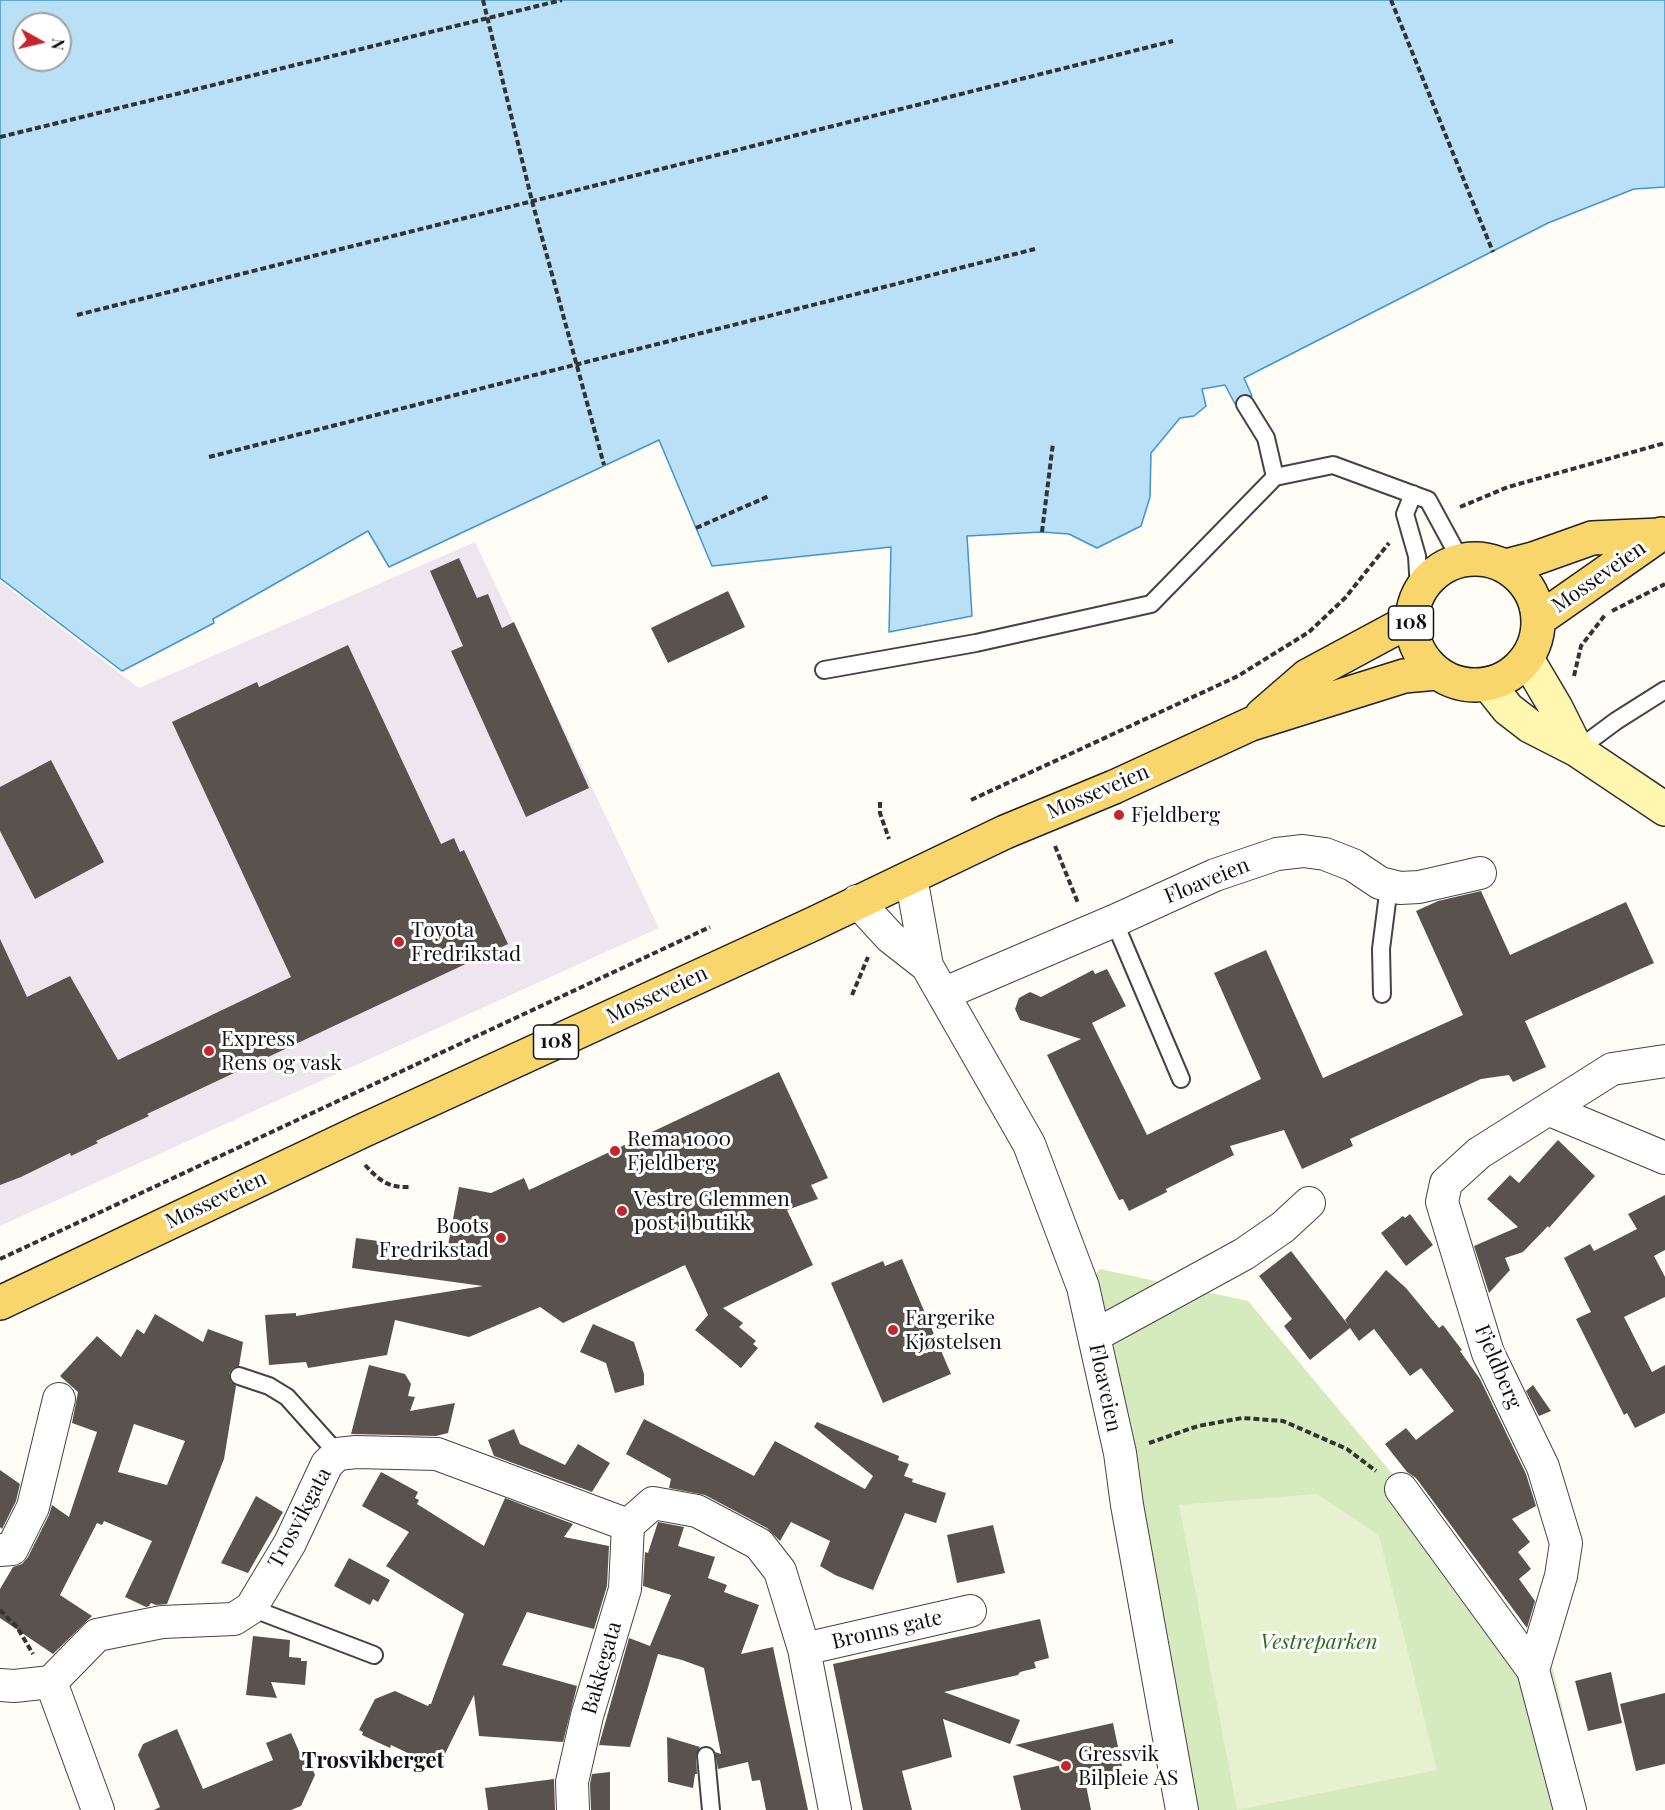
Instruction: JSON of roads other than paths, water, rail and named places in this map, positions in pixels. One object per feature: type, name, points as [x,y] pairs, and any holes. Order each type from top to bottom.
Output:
[{"type":"main road","name":"Mosseveien","points":[[1506,566],[1592,538],[1662,533]]},
{"type":"main road","name":"Mosseveien","points":[[1538,620],[1662,533]]},
{"type":"main road","points":[[1460,559],[1484,558],[1506,566],[1523,580],[1534,598],[1538,620],[1536,640],[1527,659]]},
{"type":"main road","name":"108","points":[[1460,559],[1437,570],[1415,605],[1413,640],[1423,659],[1437,673],[1461,684],[1488,684],[1510,675],[1527,659]]},
{"type":"main road","name":"Mosseveien","points":[[1251,724],[1307,676],[1415,605]]},
{"type":"main road","name":"Mosseveien","points":[[0,1303],[362,1131],[794,933],[1005,832],[1114,787],[1251,724],[1404,676],[1437,673]]},
{"type":"street","points":[[1527,659],[1556,708],[1577,750]]},
{"type":"street","points":[[1488,684],[1508,709],[1530,726],[1577,750],[1665,809]]},
{"type":"street","name":"Floaveien","points":[[943,994],[1102,927],[1215,875],[1277,855],[1304,851],[1325,854],[1353,865],[1389,886],[1400,888],[1419,887],[1480,873]]},
{"type":"street","name":"Floaveien","points":[[911,877],[927,966],[1029,1144],[1083,1287],[1120,1453],[1127,1505],[1182,1810]]},
{"type":"street","name":"Floaveien","points":[[857,902],[890,937],[927,966]]},
{"type":"street","name":"Fjeldberg","points":[[1533,1670],[1561,1576],[1566,1543],[1543,1467],[1488,1353],[1442,1202],[1446,1183],[1479,1153],[1612,1069],[1665,1061]]},
{"type":"street","points":[[1550,1110],[1665,1158]]},
{"type":"street","points":[[1094,1336],[1244,1254],[1283,1227],[1309,1203]]},
{"type":"street","points":[[0,1550],[12,1549],[33,1507],[59,1399]]},
{"type":"street","name":"Trosvikgata","points":[[251,1608],[290,1543],[327,1464],[338,1454],[356,1452],[436,1454],[628,1525]]},
{"type":"street","points":[[1401,1489],[1533,1670],[1570,1810]]},
{"type":"street","name":"Bronns gate","points":[[628,1525],[653,1503],[697,1511],[759,1544],[780,1571],[804,1649],[835,1810]]},
{"type":"street","name":"Bakkegata","points":[[573,1810],[572,1782],[587,1716],[625,1589],[628,1525]]},
{"type":"street","points":[[0,1685],[14,1686],[51,1682],[97,1635],[162,1622],[234,1619],[251,1608]]},
{"type":"street","name":"Bronns gate","points":[[804,1649],[970,1611]]},
{"type":"street","points":[[51,1682],[98,1810]]},
{"type":"lane","points":[[1245,404],[1266,438],[1275,477]]},
{"type":"lane","points":[[824,670],[976,643],[1151,604],[1275,477],[1333,465],[1428,500],[1460,559]]},
{"type":"lane","points":[[1413,494],[1405,514],[1417,556],[1415,605]]},
{"type":"lane","points":[[1577,750],[1616,721],[1665,690]]},
{"type":"lane","points":[[1382,994],[1381,949],[1389,886]]},
{"type":"lane","points":[[1102,927],[1181,1079]]},
{"type":"lane","points":[[239,1376],[269,1386],[287,1397],[338,1454]]},
{"type":"lane","points":[[251,1608],[374,1655]]},
{"type":"lane","points":[[706,1756],[711,1810]]},
{"type":"water","points":[[0,0],[1665,0],[1665,187],[1634,189],[1548,223],[1244,378],[1252,396],[1235,404],[1225,385],[1202,389],[1206,406],[1194,416],[1180,418],[1151,453],[1150,497],[1141,526],[1097,548],[1069,534],[1042,532],[967,536],[972,616],[889,632],[891,547],[712,566],[659,440],[389,567],[368,531],[213,619],[214,623],[122,671],[0,578]]},
{"type":"place","name":"Fjeldberg","points":[[1119,815]]},
{"type":"place","name":"Toyota Fredrikstad","points":[[399,942]]},
{"type":"place","name":"Express Rens og vask","points":[[209,1051]]},
{"type":"place","name":"Rema 1000 Fjeldberg","points":[[615,1151]]},
{"type":"place","name":"Vestre Glemmen post i butikk","points":[[622,1211]]},
{"type":"place","name":"Boots Fredrikstad","points":[[501,1238]]},
{"type":"place","name":"Fargerike Kjøstelsen","points":[[893,1330]]},
{"type":"place","name":"Gressvik Bilpleie AS","points":[[1066,1766]]},
{"type":"district","name":"Trosvikberget","points":[[373,1761]]},
{"type":"park label","name":"Vestreparken","points":[[1319,1642]]}]
